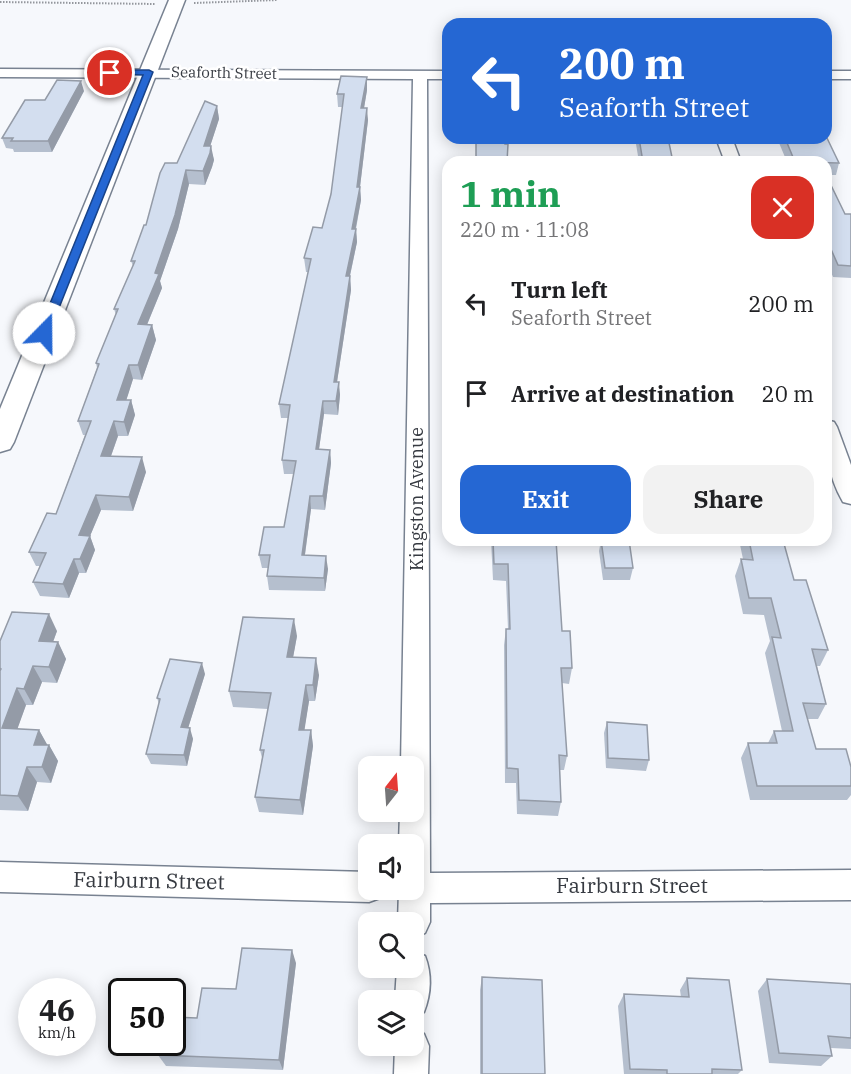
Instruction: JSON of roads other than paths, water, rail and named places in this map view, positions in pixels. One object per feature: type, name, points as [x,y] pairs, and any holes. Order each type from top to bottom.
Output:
[{"type":"main road","points":[[0,441],[177,2]]},
{"type":"street","name":"Seaforth Street","points":[[0,73],[442,75]]},
{"type":"street","name":"Kingston Avenue","points":[[414,834],[420,75]]},
{"type":"street","points":[[832,75],[851,75]]},
{"type":"street","points":[[832,444],[851,496]]},
{"type":"street","name":"Fairburn Street","points":[[0,877],[358,886]]},
{"type":"street","name":"Fairburn Street","points":[[424,888],[851,885]]},
{"type":"street","points":[[411,1074],[412,1056]]}]
